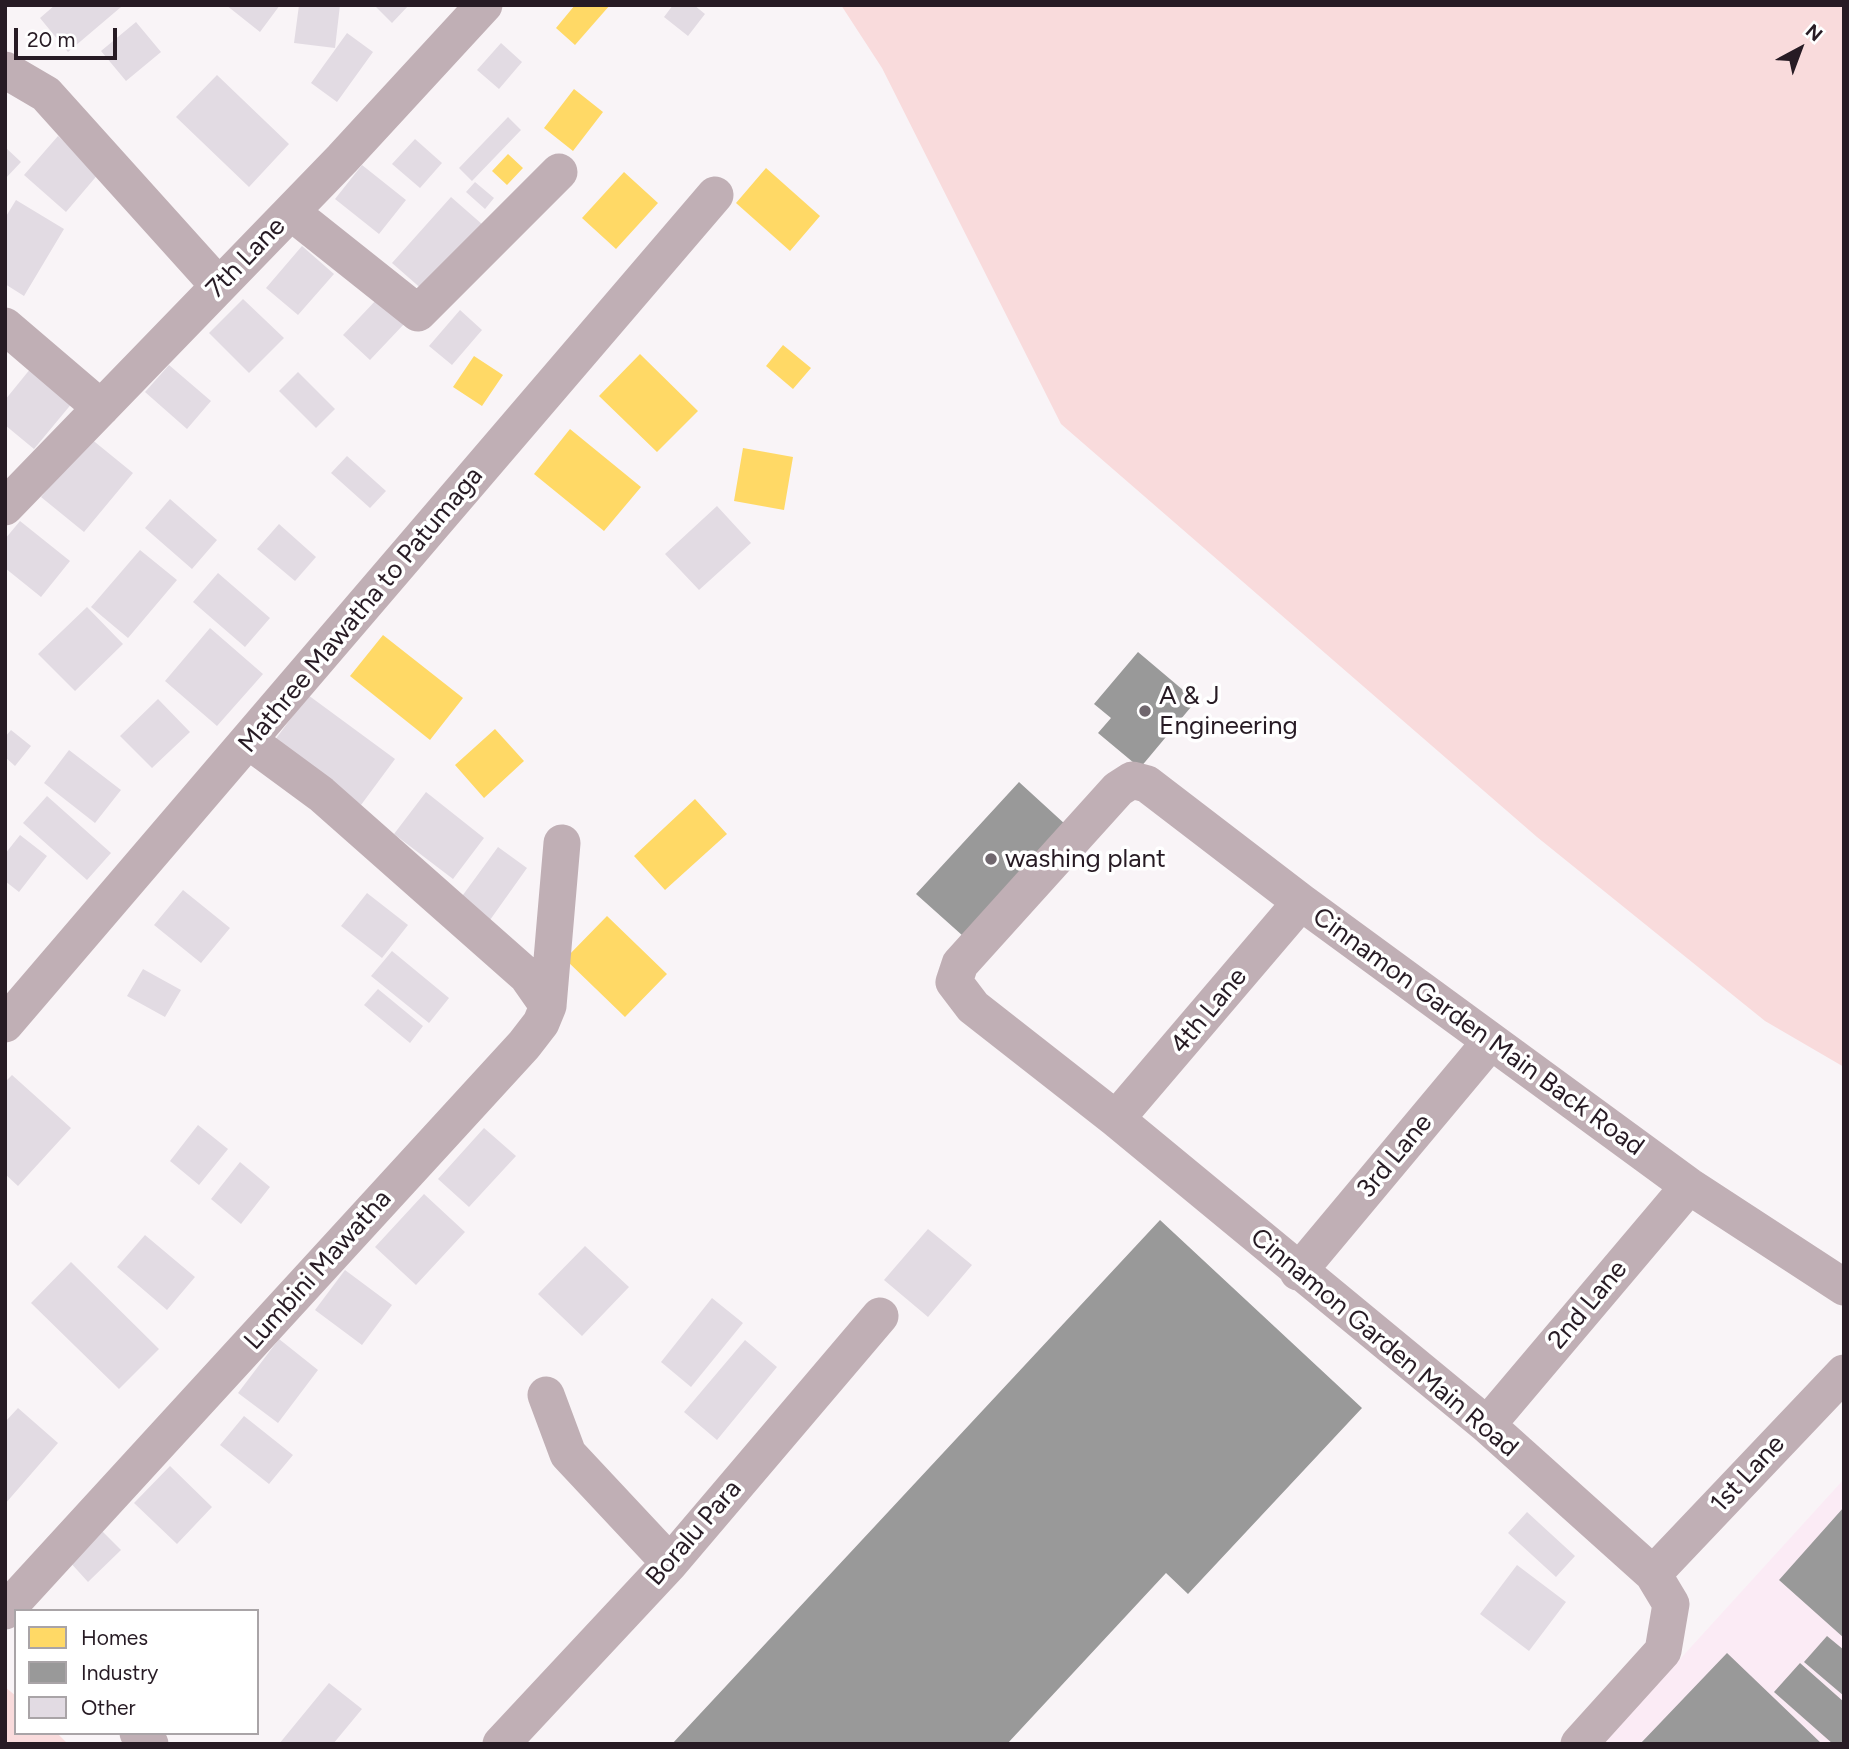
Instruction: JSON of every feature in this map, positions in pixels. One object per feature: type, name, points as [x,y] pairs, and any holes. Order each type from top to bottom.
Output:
[{"type":"street","name":"7th Lane","points":[[5,508],[291,212],[484,5]]},
{"type":"street","points":[[5,70],[46,94],[219,286]]},
{"type":"street","points":[[291,212],[418,313],[559,172]]},
{"type":"street","name":"Mathree Mawatha to Patumaga","points":[[5,1024],[715,195]]},
{"type":"street","points":[[5,326],[101,408]]},
{"type":"street","points":[[249,741],[321,794],[472,927],[527,976],[548,1006]]},
{"type":"street","name":"Cinnamon Garden Main Back Road","points":[[954,982],[960,964],[1118,789],[1132,780],[1147,784],[1301,902],[1689,1186],[1844,1287]]},
{"type":"street","points":[[548,1006],[562,842]]},
{"type":"street","name":"4th Lane","points":[[1116,1119],[1301,902]]},
{"type":"street","name":"Cinnamon Garden Main Road","points":[[954,982],[972,1006],[1116,1119],[1298,1272],[1488,1425],[1653,1574],[1671,1604],[1663,1651],[1579,1744]]},
{"type":"street","name":"Lumbini Mawatha","points":[[5,1613],[523,1045],[541,1023],[548,1006]]},
{"type":"street","name":"3rd Lane","points":[[1298,1272],[1491,1041]]},
{"type":"street","name":"2nd Lane","points":[[1488,1425],[1689,1186]]},
{"type":"street","name":"Boralu Para","points":[[501,1744],[670,1563],[880,1316]]},
{"type":"street","name":"1st Lane","points":[[1653,1574],[1844,1373]]},
{"type":"street","points":[[546,1395],[568,1454],[670,1563]]},
{"type":"shaded area","points":[[841,5],[1844,5],[1844,1067],[1765,1021],[1537,837],[1061,424],[882,68]]},
{"type":"shaded area","points":[[1844,1479],[1844,1744],[1601,1744],[1681,1658]]},
{"type":"shaded area","points":[[5,1687],[14,1694],[14,1735],[59,1735],[68,1744],[5,1744]]},
{"type":"building: Homes","points":[[575,5],[610,5],[575,45],[556,28]]},
{"type":"building: Homes","points":[[574,89],[603,112],[573,151],[544,128]]},
{"type":"building: Homes","points":[[508,154],[523,168],[507,185],[492,171]]},
{"type":"building: Homes","points":[[766,168],[820,216],[790,251],[736,203]]},
{"type":"building: Homes","points":[[624,172],[658,203],[616,249],[582,218]]},
{"type":"building: Homes","points":[[783,345],[811,368],[793,389],[766,366]]},
{"type":"building: Homes","points":[[640,354],[698,411],[657,452],[599,396]]},
{"type":"building: Homes","points":[[474,356],[503,375],[482,406],[453,387]]},
{"type":"building: Homes","points":[[570,429],[641,487],[604,531],[534,474]]},
{"type":"building: Homes","points":[[743,448],[793,457],[784,510],[734,501]]},
{"type":"building: Homes","points":[[383,635],[463,698],[430,740],[350,676]]},
{"type":"building: Homes","points":[[495,729],[524,761],[484,798],[455,765]]},
{"type":"building: Homes","points":[[695,799],[727,834],[665,890],[634,856]]},
{"type":"building: Homes","points":[[607,916],[667,974],[625,1017],[565,959]]},
{"type":"building: Industry","name":"A & J Engineering","points":[[1138,652],[1196,701],[1140,768],[1098,733],[1111,718],[1094,704]]},
{"type":"building: Industry","name":"washing plant","points":[[1019,782],[1066,825],[963,936],[916,894]]},
{"type":"building: Industry","points":[[1160,1220],[1362,1408],[1188,1594],[1166,1573],[1007,1744],[672,1744]]},
{"type":"building: Industry","points":[[1844,1507],[1844,1638],[1779,1580]]},
{"type":"building: Industry","points":[[1827,1636],[1844,1650],[1844,1696],[1804,1662]]},
{"type":"building: Industry","points":[[1727,1653],[1822,1744],[1640,1744]]},
{"type":"building: Industry","points":[[1800,1663],[1844,1702],[1844,1744],[1833,1744],[1774,1692]]},
{"type":"building: Other","points":[[55,5],[121,7],[68,52],[40,18]]},
{"type":"building: Other","points":[[226,5],[280,5],[260,32]]},
{"type":"building: Other","points":[[299,5],[340,5],[335,48],[294,43]]},
{"type":"building: Other","points":[[374,5],[409,5],[392,23]]},
{"type":"building: Other","points":[[673,5],[694,5],[705,14],[688,36],[664,17]]},
{"type":"building: Other","points":[[136,22],[161,52],[126,81],[101,51]]},
{"type":"building: Other","points":[[347,33],[373,52],[337,102],[311,83]]},
{"type":"building: Other","points":[[501,43],[522,62],[499,89],[477,70]]},
{"type":"building: Other","points":[[217,75],[289,144],[249,187],[176,117]]},
{"type":"building: Other","points":[[508,117],[521,130],[472,181],[459,168]]},
{"type":"building: Other","points":[[58,136],[100,172],[66,212],[24,175]]},
{"type":"building: Other","points":[[415,139],[442,163],[420,188],[392,164]]},
{"type":"building: Other","points":[[5,147],[21,162],[5,179]]},
{"type":"building: Other","points":[[362,165],[406,200],[379,234],[335,199]]},
{"type":"building: Other","points":[[475,182],[494,198],[485,209],[466,192]]},
{"type":"building: Other","points":[[451,197],[483,225],[424,291],[392,263]]},
{"type":"building: Other","points":[[16,200],[64,229],[24,296],[5,284],[5,218]]},
{"type":"building: Other","points":[[302,246],[334,274],[298,315],[266,288]]},
{"type":"building: Other","points":[[378,298],[405,323],[370,360],[343,335]]},
{"type":"building: Other","points":[[243,299],[284,338],[249,373],[209,333]]},
{"type":"building: Other","points":[[460,310],[482,330],[452,365],[429,346]]},
{"type":"building: Other","points":[[169,365],[211,401],[187,429],[145,392]]},
{"type":"building: Other","points":[[31,368],[73,402],[34,449],[5,425],[5,400]]},
{"type":"building: Other","points":[[298,372],[335,409],[316,428],[279,391]]},
{"type":"building: Other","points":[[90,438],[133,473],[84,532],[41,497]]},
{"type":"building: Other","points":[[347,456],[386,491],[370,508],[331,473]]},
{"type":"building: Other","points":[[170,499],[217,540],[192,569],[145,528]]},
{"type":"building: Other","points":[[717,506],[751,543],[699,590],[665,554]]},
{"type":"building: Other","points":[[20,521],[70,561],[41,597],[5,568],[5,539]]},
{"type":"building: Other","points":[[279,524],[316,557],[295,581],[257,549]]},
{"type":"building: Other","points":[[140,550],[177,580],[128,638],[91,607]]},
{"type":"building: Other","points":[[218,573],[270,618],[245,647],[193,602]]},
{"type":"building: Other","points":[[87,607],[123,644],[75,691],[38,654]]},
{"type":"building: Other","points":[[210,628],[263,674],[217,726],[165,681]]},
{"type":"building: Other","points":[[308,695],[395,759],[361,805],[275,740]]},
{"type":"building: Other","points":[[158,699],[190,732],[152,768],[120,736]]},
{"type":"building: Other","points":[[11,730],[31,746],[15,766],[5,757],[5,737]]},
{"type":"building: Other","points":[[69,750],[121,790],[95,823],[44,783]]},
{"type":"building: Other","points":[[426,792],[484,838],[453,879],[394,834]]},
{"type":"building: Other","points":[[47,796],[111,853],[87,880],[23,823]]},
{"type":"building: Other","points":[[20,835],[47,856],[19,892],[5,881],[5,854]]},
{"type":"building: Other","points":[[498,847],[527,868],[490,920],[460,899]]},
{"type":"building: Other","points":[[183,890],[230,928],[201,963],[154,925]]},
{"type":"building: Other","points":[[367,893],[408,925],[382,958],[341,926]]},
{"type":"building: Other","points":[[392,951],[449,998],[429,1023],[371,976]]},
{"type":"building: Other","points":[[143,969],[181,990],[165,1017],[127,996]]},
{"type":"building: Other","points":[[378,989],[423,1026],[410,1043],[364,1005]]},
{"type":"building: Other","points":[[12,1075],[71,1128],[18,1186],[5,1174],[5,1082]]},
{"type":"building: Other","points":[[198,1125],[228,1149],[199,1185],[170,1161]]},
{"type":"building: Other","points":[[484,1128],[516,1156],[469,1207],[438,1179]]},
{"type":"building: Other","points":[[240,1162],[270,1187],[241,1224],[211,1199]]},
{"type":"building: Other","points":[[424,1194],[465,1232],[416,1285],[375,1247]]},
{"type":"building: Other","points":[[928,1229],[972,1265],[928,1317],[884,1280]]},
{"type":"building: Other","points":[[145,1235],[195,1277],[167,1310],[117,1267]]},
{"type":"building: Other","points":[[585,1246],[629,1287],[582,1336],[538,1294]]},
{"type":"building: Other","points":[[71,1262],[159,1349],[119,1389],[31,1303]]},
{"type":"building: Other","points":[[345,1270],[392,1305],[362,1345],[315,1310]]},
{"type":"building: Other","points":[[712,1298],[743,1323],[691,1387],[661,1362]]},
{"type":"building: Other","points":[[279,1339],[318,1370],[278,1423],[238,1393]]},
{"type":"building: Other","points":[[745,1340],[777,1367],[717,1440],[684,1412]]},
{"type":"building: Other","points":[[18,1408],[58,1443],[5,1504],[5,1422]]},
{"type":"building: Other","points":[[244,1416],[293,1455],[269,1484],[220,1445]]},
{"type":"building: Other","points":[[170,1466],[212,1507],[177,1544],[134,1503]]},
{"type":"building: Other","points":[[1527,1512],[1575,1556],[1556,1577],[1508,1533]]},
{"type":"building: Other","points":[[100,1529],[121,1550],[88,1582],[68,1560]]},
{"type":"building: Other","points":[[1517,1565],[1566,1602],[1529,1651],[1480,1614]]},
{"type":"building: Other","points":[[329,1683],[362,1709],[333,1744],[279,1744]]},
{"type":"place","name":"A & J Engineering","points":[[1145,711]]},
{"type":"place","name":"washing plant","points":[[991,859]]}]
